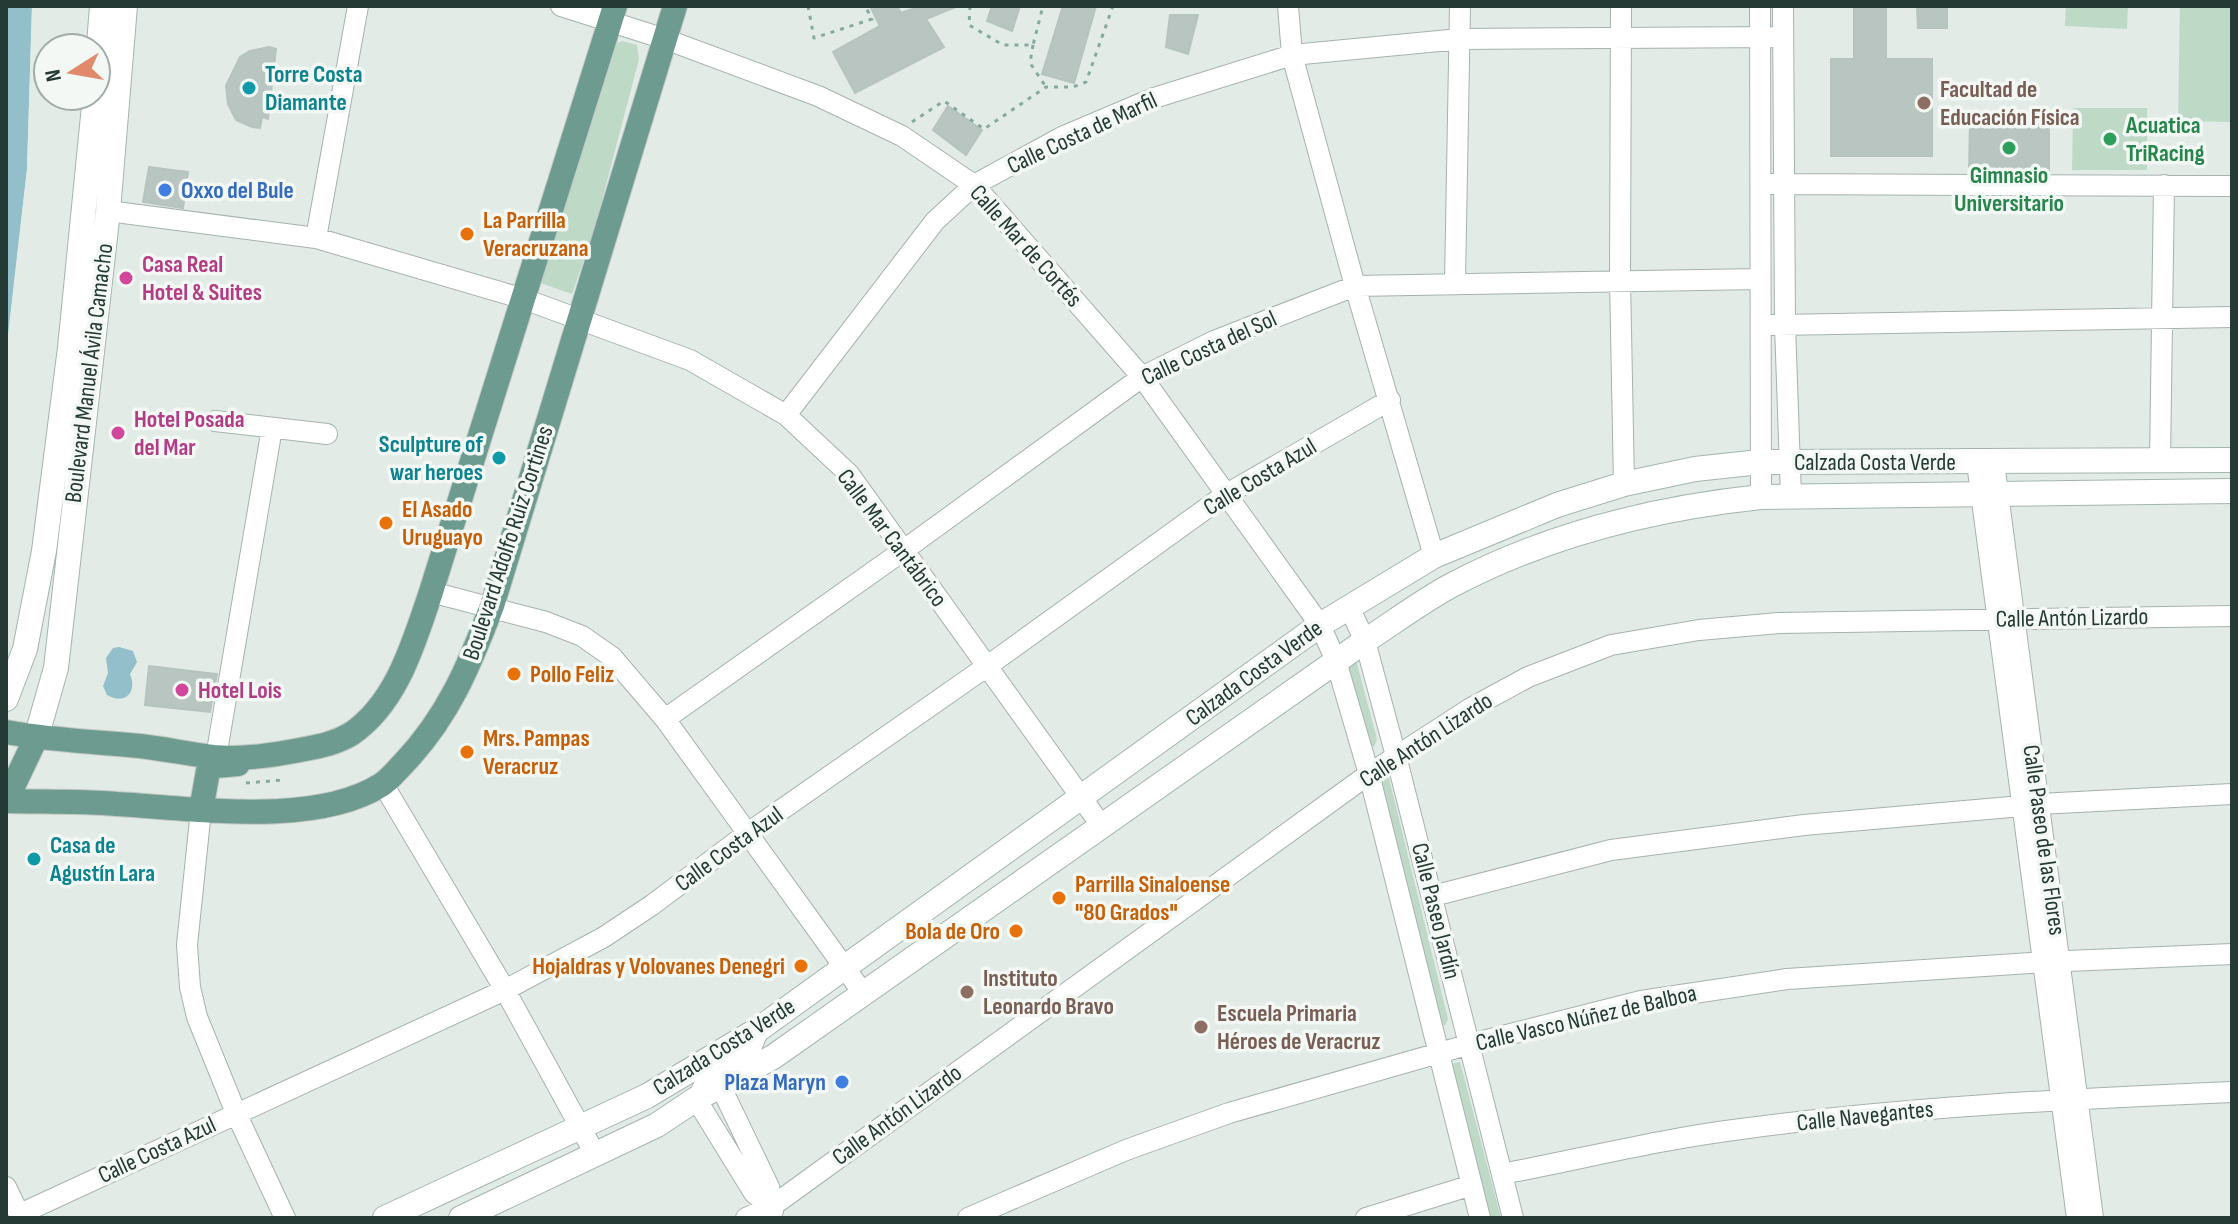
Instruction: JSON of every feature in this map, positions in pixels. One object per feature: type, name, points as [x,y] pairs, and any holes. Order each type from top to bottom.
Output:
[{"type":"main road","points":[[100,32],[102,6]]},
{"type":"main road","name":"Boulevard Manuel Ávila Camacho","points":[[36,738],[56,668],[108,211],[125,6]]},
{"type":"main road","name":"Boulevard Adolfo Ruiz Cortines","points":[[6,801],[114,803],[201,810],[317,808],[352,799],[383,784],[419,747],[448,708],[471,661],[492,606],[675,6]]},
{"type":"main road","points":[[201,810],[208,771],[215,766],[333,744],[353,733],[374,712],[396,682],[414,644],[431,592],[613,13]]},
{"type":"main road","name":"Boulevard Manuel Ávila Camacho","points":[[6,699],[25,649],[47,536],[70,348],[93,112]]},
{"type":"main road","name":"Calzada Costa Verde","points":[[385,1218],[647,1096],[759,1029],[1320,625],[1434,556],[1557,505],[1624,484],[1695,469],[1760,462],[2232,460]]},
{"type":"main road","name":"Calzada Costa Verde","points":[[461,1218],[657,1125],[696,1099],[773,1057],[1365,641],[1451,586],[1549,544],[1703,503],[1761,497],[2232,491]]},
{"type":"main road","points":[[6,732],[36,738],[216,757],[263,757]]},
{"type":"main road","points":[[6,801],[36,738]]},
{"type":"street","points":[[316,238],[358,6]]},
{"type":"street","name":"Calle Mar de Cortés","points":[[561,6],[613,13],[665,39],[818,96],[902,136],[974,185],[1142,377],[1320,625]]},
{"type":"street","points":[[1288,6],[1292,55],[1434,556]]},
{"type":"street","points":[[1455,282],[1460,6]]},
{"type":"street","points":[[1621,6],[1620,279],[1624,484]]},
{"type":"street","points":[[1760,6],[1761,497]]},
{"type":"street","points":[[1783,6],[1785,325],[1791,497]]},
{"type":"street","name":"Calle Costa de Marfil","points":[[786,415],[935,221],[974,185],[1062,137],[1154,98],[1292,55],[1460,39],[1783,37]]},
{"type":"street","points":[[1760,184],[2232,186]]},
{"type":"street","points":[[2160,461],[2164,185]]},
{"type":"street","name":"Calle Mar Cantábrico","points":[[108,211],[316,238],[524,299],[690,360],[786,415],[849,474],[1101,825]]},
{"type":"street","name":"Calle Costa del Sol","points":[[665,719],[1142,377],[1214,341],[1355,286],[1620,279],[1760,279]]},
{"type":"street","points":[[1761,325],[2232,317]]},
{"type":"street","name":"Calle Costa Azul","points":[[20,1216],[505,990],[616,929],[1225,495],[1390,400]]},
{"type":"street","points":[[215,421],[327,434]]},
{"type":"street","points":[[216,757],[272,428]]},
{"type":"street","name":"Calle Paseo de las Flores","points":[[1986,463],[2069,1099],[2077,1218]]},
{"type":"street","points":[[431,592],[546,622],[582,636],[612,657],[665,719],[863,993]]},
{"type":"street","name":"Calle Paseo Jardín","points":[[1349,607],[1365,641],[1396,756],[1513,1218]]},
{"type":"street","name":"Calle Antón Lizardo","points":[[746,1218],[773,1212],[1369,774],[1471,708],[1528,677],[1611,645],[1699,630],[1779,623],[2232,616]]},
{"type":"street","name":"Calle Paseo Jardín","points":[[1320,625],[1336,661],[1369,774],[1480,1218]]},
{"type":"street","points":[[383,784],[505,990],[595,1154]]},
{"type":"street","points":[[1433,896],[1611,850],[1804,825],[2030,805],[2232,794]]},
{"type":"street","points":[[1017,884],[1021,871],[1079,830],[1083,820],[1083,798]]},
{"type":"street","points":[[201,810],[187,945],[190,987],[197,1017],[236,1113],[285,1218]]},
{"type":"street","name":"Calle Vasco Núñez de Balboa","points":[[968,1218],[1126,1150],[1229,1113],[1439,1052],[1641,1001],[1787,979],[2232,954]]},
{"type":"street","points":[[759,1029],[752,1046],[710,1075],[696,1099],[754,1193],[773,1212]]},
{"type":"street","points":[[720,1085],[769,1187],[773,1212]]},
{"type":"street","name":"Calle Navegantes","points":[[1502,1174],[1738,1129],[1882,1112],[2232,1092]]},
{"type":"street","name":"Calle Paseo de las Flores","points":[[2069,1099],[2093,1218]]},
{"type":"street","points":[[494,1202],[501,1190],[571,1157],[582,1141],[581,1126]]},
{"type":"street","points":[[1366,1218],[1472,1185]]},
{"type":"street","points":[[6,1187],[20,1216]]},
{"type":"street","points":[[405,1218],[422,1210],[425,1199]]},
{"type":"path","points":[[808,6],[814,38],[872,19],[865,6]]},
{"type":"path","points":[[970,6],[969,25],[1003,45],[1033,45]]},
{"type":"path","points":[[1043,6],[1030,63],[1046,87]]},
{"type":"path","points":[[912,122],[944,101],[984,129],[1046,87],[1073,87],[1086,82],[1113,6]]},
{"type":"path","points":[[240,784],[283,780]]},
{"type":"green space","points":[[2066,6],[2128,6],[2127,29],[2065,26]]},
{"type":"green space","points":[[2180,6],[2232,6],[2232,122],[2178,121]]},
{"type":"green space","points":[[622,41],[637,45],[639,59],[595,227],[572,294],[540,283],[617,43]]},
{"type":"green space","name":"Acuatica TriRacing","points":[[2073,108],[2147,108],[2147,170],[2072,170]]},
{"type":"green space","points":[[1356,660],[1377,739],[1374,747],[1367,742],[1348,662]]},
{"type":"green space","points":[[1383,773],[1389,778],[1448,1019],[1445,1026],[1439,1021],[1380,780]]},
{"type":"green space","points":[[1460,1062],[1501,1218],[1488,1218],[1450,1064]]},
{"type":"water","points":[[6,6],[32,6],[27,169],[6,352]]},
{"type":"water","points":[[113,648],[133,651],[137,662],[130,674],[131,692],[119,699],[107,695],[103,686],[108,673],[106,658]]},
{"type":"pier","points":[[32,6],[36,6],[35,32],[32,32],[31,170],[10,353],[6,356],[27,169]]},
{"type":"building","points":[[870,6],[897,6],[901,13],[921,6],[958,6],[926,19],[944,47],[855,93],[833,52],[880,26]]},
{"type":"building","points":[[992,6],[1020,6],[1012,31],[987,21]]},
{"type":"building","points":[[1063,6],[1096,6],[1074,83],[1042,74]]},
{"type":"building","points":[[1854,6],[1886,6],[1886,59],[1932,59],[1932,156],[1831,156],[1831,59],[1854,59]]},
{"type":"building","points":[[1917,6],[1947,6],[1947,28],[1918,28]]},
{"type":"building","points":[[1170,15],[1198,15],[1188,54],[1166,47]]},
{"type":"building","name":"Torre Costa Diamante","points":[[269,47],[276,49],[268,119],[262,117],[260,128],[252,127],[236,120],[228,104],[226,86],[240,57],[250,51]]},
{"type":"building","points":[[948,106],[982,130],[966,155],[933,130]]},
{"type":"building","name":"Gimnasio Universitario","points":[[1970,122],[2049,124],[2049,172],[1969,172]]},
{"type":"building","name":"Oxxo del Bule","points":[[149,167],[188,172],[183,208],[143,202]]},
{"type":"building","name":"Hotel Lois","points":[[149,666],[217,674],[210,712],[145,705]]},
{"type":"place","name":"Torre Costa Diamante","points":[[249,88]]},
{"type":"place","name":"Facultad de Educación Física","points":[[1924,103]]},
{"type":"place","name":"Acuatica TriRacing","points":[[2110,139]]},
{"type":"place","name":"Gimnasio Universitario","points":[[2009,148]]},
{"type":"place","name":"Oxxo del Bule","points":[[165,190]]},
{"type":"place","name":"La Parrilla Veracruzana","points":[[467,234]]},
{"type":"place","name":"Casa Real Hotel & Suites","points":[[126,278]]},
{"type":"place","name":"Hotel Posada del Mar","points":[[118,433]]},
{"type":"place","name":"Sculpture of war heroes","points":[[499,458]]},
{"type":"place","name":"El Asado Uruguayo","points":[[386,523]]},
{"type":"place","name":"Pollo Feliz","points":[[514,674]]},
{"type":"place","name":"Hotel Lois","points":[[182,690]]},
{"type":"place","name":"Mrs. Pampas Veracruz","points":[[467,752]]},
{"type":"place","name":"Casa de Agustín Lara","points":[[34,859]]},
{"type":"place","name":"Parrilla Sinaloense \"80 Grados\"","points":[[1059,898]]},
{"type":"place","name":"Bola de Oro","points":[[1016,931]]},
{"type":"place","name":"Hojaldras y Volovanes Denegri","points":[[801,966]]},
{"type":"place","name":"Instituto Leonardo Bravo","points":[[967,992]]},
{"type":"place","name":"Escuela Primaria Héroes de Veracruz","points":[[1201,1027]]},
{"type":"place","name":"Plaza Maryn","points":[[842,1082]]}]
